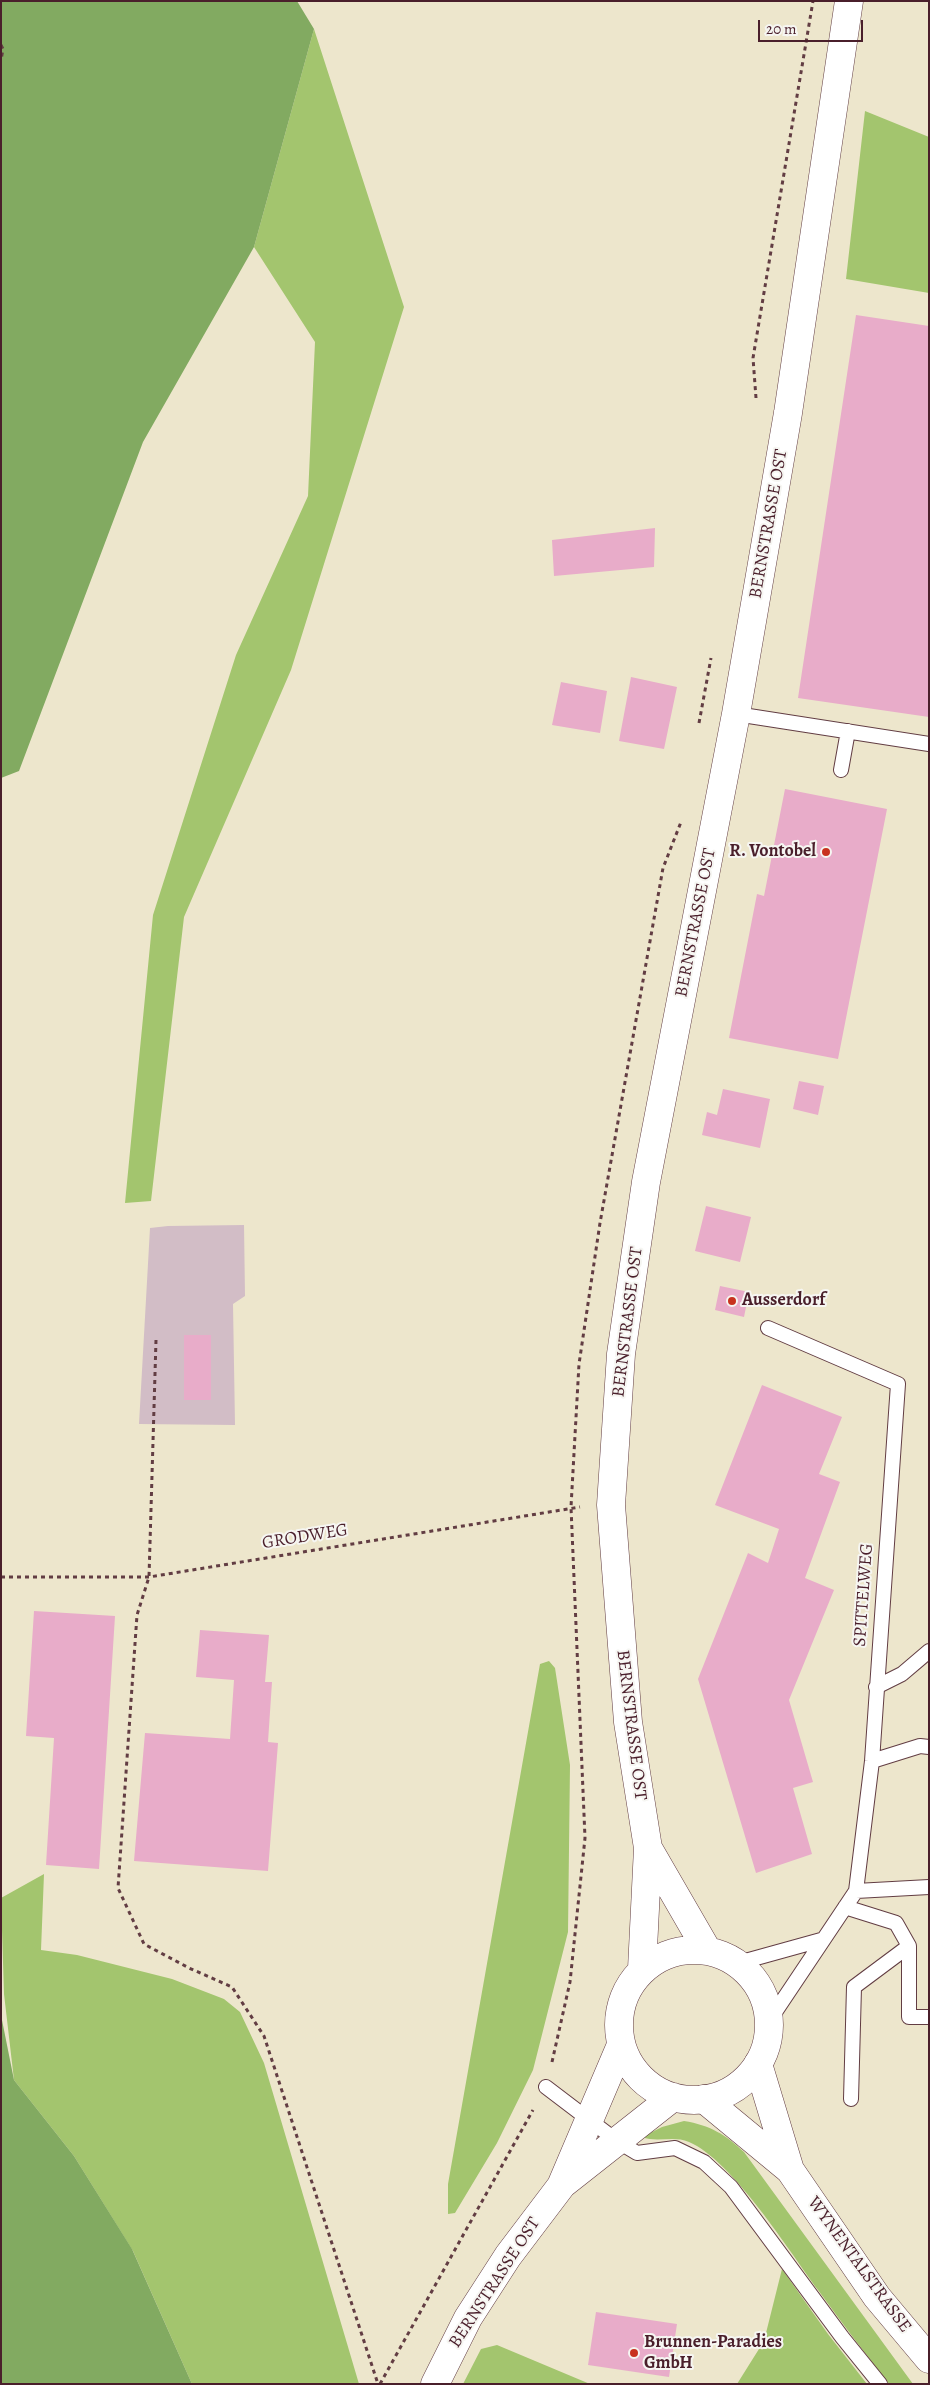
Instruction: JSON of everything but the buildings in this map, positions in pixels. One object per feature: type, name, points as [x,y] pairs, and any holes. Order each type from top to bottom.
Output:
[{"type":"main road","name":"BERNSTRASSE OST","points":[[642,1969],[648,1848],[628,1722],[611,1505],[621,1354],[646,1182],[736,714],[788,414],[849,1]]},
{"type":"main road","name":"BERNSTRASSE OST","points":[[648,1848],[707,1950]]},
{"type":"main road","points":[[690,1949],[707,1950],[723,1955],[738,1963],[754,1979],[765,1999],[769,2021],[767,2043],[758,2064],[748,2077],[735,2088],[704,2099],[673,2097],[655,2090],[640,2078],[628,2063],[621,2045],[618,2025],[621,2004],[629,1986],[642,1969],[656,1959],[672,1952],[690,1949]]},
{"type":"main road","name":"BERNSTRASSE OST","points":[[561,2186],[621,2045]]},
{"type":"main road","name":"WYNENTALSTRASSE","points":[[758,2064],[790,2170]]},
{"type":"main road","name":"BERNSTRASSE OST","points":[[435,2384],[468,2318],[508,2256],[561,2186],[673,2097]]},
{"type":"main road","name":"WYNENTALSTRASSE","points":[[704,2099],[790,2170],[877,2297],[929,2359]]},
{"type":"lane","points":[[736,714],[929,744]]},
{"type":"lane","points":[[842,770],[848,731]]},
{"type":"lane","name":"SPITTELWEG","points":[[768,1328],[898,1384],[872,1761],[856,1891],[821,1940],[769,2021]]},
{"type":"lane","points":[[876,1687],[902,1674],[929,1651]]},
{"type":"lane","points":[[872,1761],[920,1746],[929,1747]]},
{"type":"lane","points":[[856,1891],[929,1886]]},
{"type":"lane","points":[[845,1907],[896,1923],[909,1946],[909,2017],[929,2016]]},
{"type":"lane","points":[[738,1963],[821,1940]]},
{"type":"lane","points":[[851,2099],[854,1987],[909,1946]]},
{"type":"lane","points":[[546,2087],[617,2141],[637,2153],[674,2148],[704,2162],[731,2187],[880,2384]]},
{"type":"path","points":[[756,399],[753,358],[813,1]]},
{"type":"path","points":[[1,45],[3,49],[1,60]]},
{"type":"path","points":[[698,730],[712,652]]},
{"type":"path","points":[[379,2384],[546,2087],[570,1982],[585,1838],[571,1507],[579,1364],[600,1223],[663,868],[682,817]]},
{"type":"path","points":[[156,1340],[149,1577],[137,1615],[118,1888],[144,1944],[189,1968],[232,1986],[264,2036],[379,2384]]},
{"type":"path","name":"GRODWEG","points":[[1,1577],[149,1577],[571,1507],[611,1505]]},
{"type":"shaded area","points":[[244,1225],[245,1296],[233,1304],[235,1425],[139,1424],[150,1228]]},
{"type":"green space","points":[[1,1],[297,1],[314,29],[254,247],[143,442],[19,771],[1,778]]},
{"type":"green space","points":[[314,29],[404,307],[291,670],[184,917],[151,1201],[125,1203],[153,915],[236,655],[308,496],[315,342],[254,247]]},
{"type":"green space","points":[[865,111],[929,137],[929,293],[846,279]]},
{"type":"green space","points":[[549,1661],[555,1668],[570,1765],[568,1932],[533,2070],[497,2143],[455,2213],[448,2214],[448,2184],[540,1664]]},
{"type":"green space","points":[[44,1874],[41,1950],[77,1955],[172,1979],[224,1999],[240,2012],[264,2063],[359,2384],[192,2384],[133,2251],[74,2156],[14,2080],[4,1994],[1,1898]]},
{"type":"green space","points":[[1,2015],[14,2080],[74,2156],[132,2249],[192,2384],[1,2384]]},
{"type":"green space","points":[[684,2121],[710,2128],[744,2152],[913,2384],[889,2384],[835,2314],[759,2208],[724,2168],[706,2152],[689,2142],[677,2139],[648,2139],[642,2137],[662,2127]]},
{"type":"green space","points":[[782,2269],[828,2334],[867,2384],[737,2384],[764,2341]]},
{"type":"green space","points":[[497,2345],[590,2384],[463,2384],[481,2349]]},
{"type":"place","name":"R. Vontobel","points":[[826,852]]},
{"type":"place","name":"Ausserdorf","points":[[732,1301]]},
{"type":"place","name":"Brunnen-Paradies GmbH","points":[[634,2353]]}]
